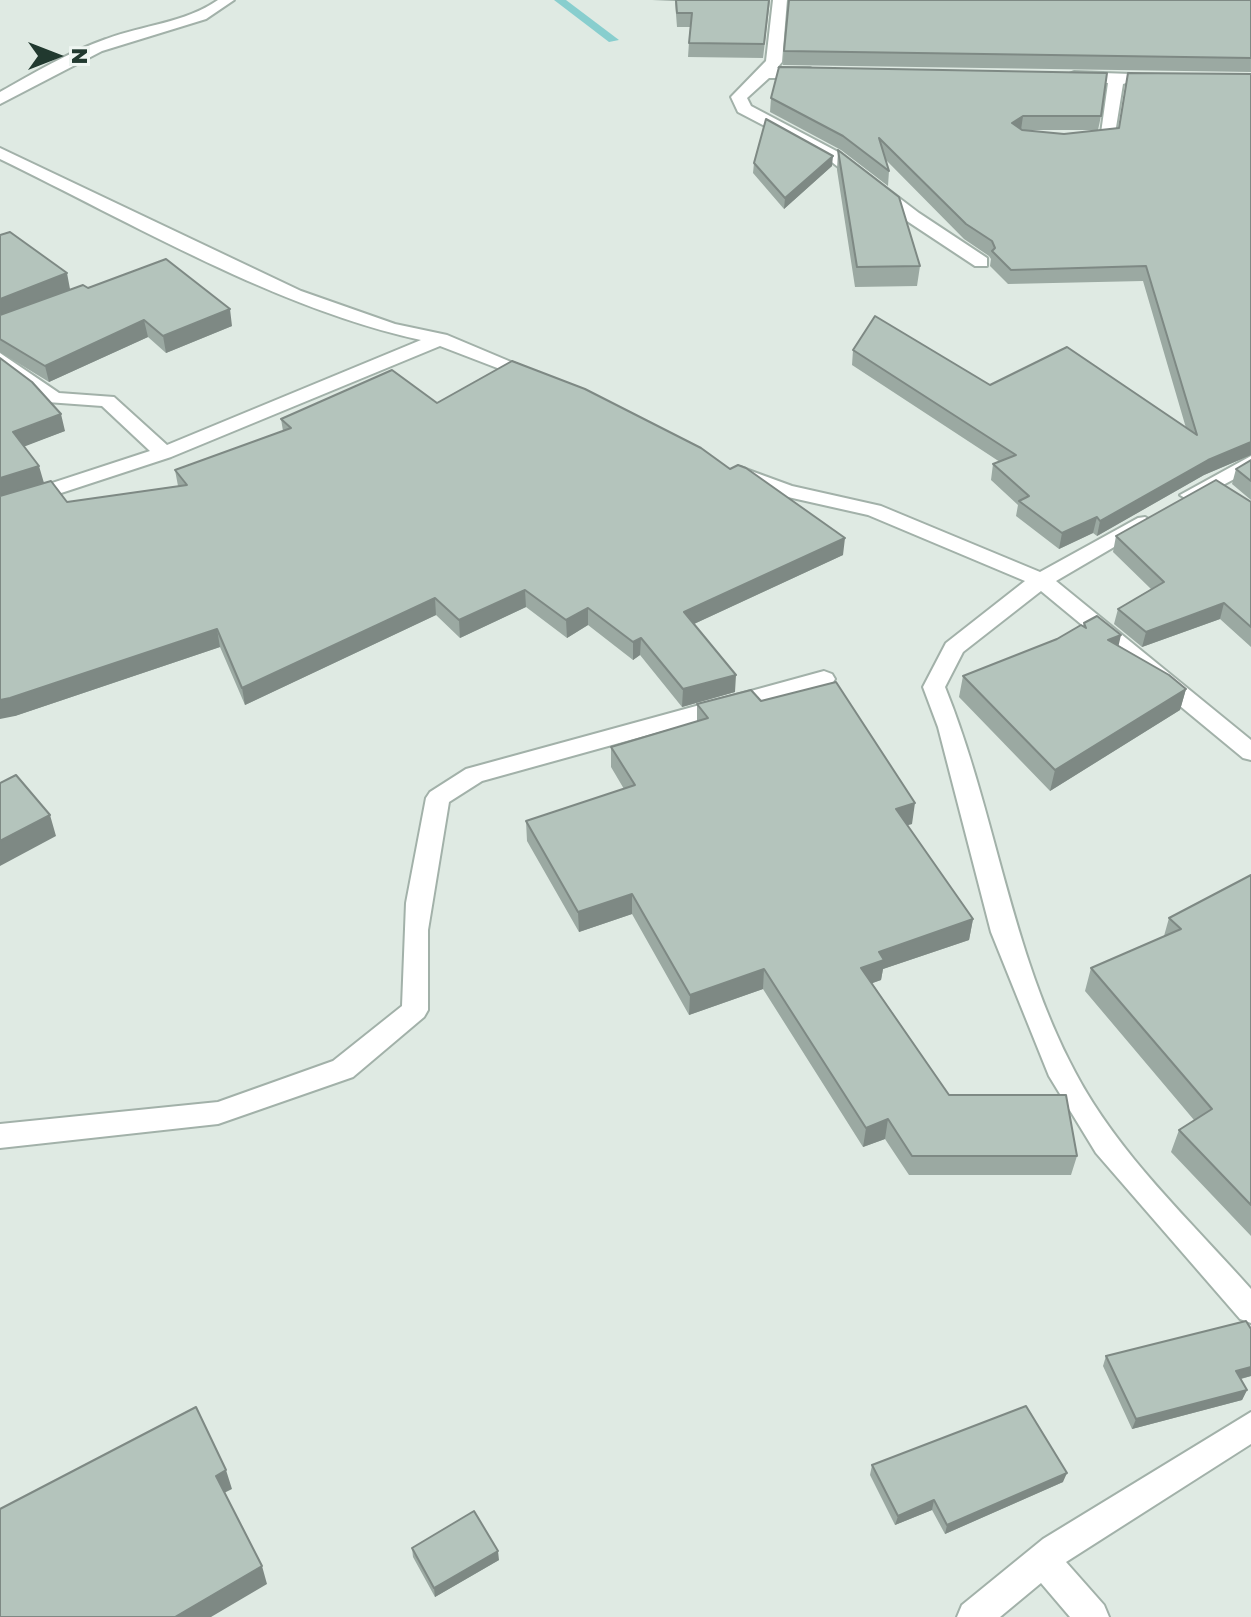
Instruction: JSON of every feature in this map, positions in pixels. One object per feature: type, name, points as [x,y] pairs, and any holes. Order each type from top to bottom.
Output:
[{"type":"street","points":[[0,99],[111,42],[218,8],[227,0]]},
{"type":"street","points":[[780,0],[774,62],[739,97],[744,109],[834,156],[913,217],[981,262]]},
{"type":"street","points":[[765,73],[828,73]]},
{"type":"street","points":[[1063,77],[1146,79]]},
{"type":"street","points":[[1067,140],[1108,137],[1116,79]]},
{"type":"street","points":[[0,153],[78,187],[195,250],[295,295],[390,328],[440,339],[552,383]]},
{"type":"street","points":[[168,260],[195,250]]},
{"type":"street","points":[[0,507],[164,453],[440,339]]},
{"type":"street","points":[[0,359],[54,398],[107,401],[164,453]]},
{"type":"street","points":[[1251,462],[1041,580],[954,648],[934,687],[950,727],[1004,932],[1063,1076],[1106,1145],[1251,1310]]},
{"type":"street","points":[[720,464],[786,491],[874,510],[1041,580],[1251,752]]},
{"type":"street","points":[[1212,482],[1232,498]]},
{"type":"street","points":[[0,1136],[218,1113],[343,1069],[415,1010],[411,964],[427,848],[438,798],[474,775],[824,679]]},
{"type":"street","points":[[974,1617],[1055,1550],[1251,1427]]},
{"type":"street","points":[[1044,1561],[1092,1617]]},
{"type":"building","points":[[676,0],[769,0],[764,44],[689,43],[692,13],[677,13]]},
{"type":"building","points":[[789,0],[1251,0],[1251,58],[784,51]]},
{"type":"building","points":[[779,67],[1107,73],[1101,116],[1023,116],[1012,123],[1022,130],[1064,134],[1119,128],[1128,73],[1251,74],[1251,442],[1208,460],[1100,521],[1097,517],[1062,533],[1019,501],[1029,496],[993,464],[1016,455],[853,350],[875,316],[990,385],[1067,347],[1197,435],[1146,266],[1011,270],[992,251],[995,248],[992,241],[966,224],[879,138],[889,171],[843,136],[771,98]]},
{"type":"building","points":[[766,119],[833,156],[785,198],[754,163]]},
{"type":"building","points":[[838,150],[899,197],[920,266],[857,267]]},
{"type":"building","points":[[10,232],[67,273],[0,299],[0,235]]},
{"type":"building","points":[[166,259],[230,309],[163,336],[144,320],[45,366],[0,339],[0,315],[83,285],[88,288]]},
{"type":"building","points":[[0,358],[32,382],[61,414],[13,432],[39,466],[0,478]]},
{"type":"building","points":[[512,361],[585,389],[701,448],[730,469],[738,465],[746,468],[845,538],[684,612],[736,675],[683,689],[641,638],[633,642],[588,608],[566,620],[525,590],[459,620],[435,598],[242,688],[217,629],[0,700],[0,496],[51,481],[67,502],[187,485],[175,470],[291,428],[281,419],[392,370],[437,403]]},
{"type":"building","points":[[1251,460],[1251,481],[1236,469]]},
{"type":"building","points":[[1216,480],[1251,502],[1251,627],[1224,603],[1146,632],[1118,609],[1164,582],[1116,536]]},
{"type":"building","points":[[1097,616],[1121,635],[1108,640],[1169,675],[1186,689],[1055,770],[963,676],[1057,639],[1081,625],[1086,628],[1084,623]]},
{"type":"building","points":[[836,682],[915,803],[896,809],[973,919],[879,952],[884,960],[861,968],[949,1095],[1066,1095],[1077,1156],[912,1156],[888,1119],[866,1128],[764,969],[690,995],[632,894],[578,912],[526,821],[635,785],[611,747],[708,718],[697,704],[751,690],[761,701]]},
{"type":"building","points":[[16,775],[50,815],[0,841],[0,783]]},
{"type":"building","points":[[1251,875],[1251,1205],[1179,1130],[1212,1109],[1091,968],[1181,929],[1169,918]]},
{"type":"building","points":[[1246,1321],[1251,1329],[1251,1367],[1236,1371],[1247,1390],[1136,1419],[1106,1356]]},
{"type":"building","points":[[1026,1406],[1067,1473],[947,1525],[934,1500],[898,1516],[872,1465]]},
{"type":"building","points":[[196,1407],[226,1470],[216,1476],[262,1566],[175,1617],[0,1617],[0,1509]]},
{"type":"building","points":[[474,1511],[498,1551],[434,1588],[412,1548]]},
{"type":"waterway","points":[[559,0],[613,40]]}]
